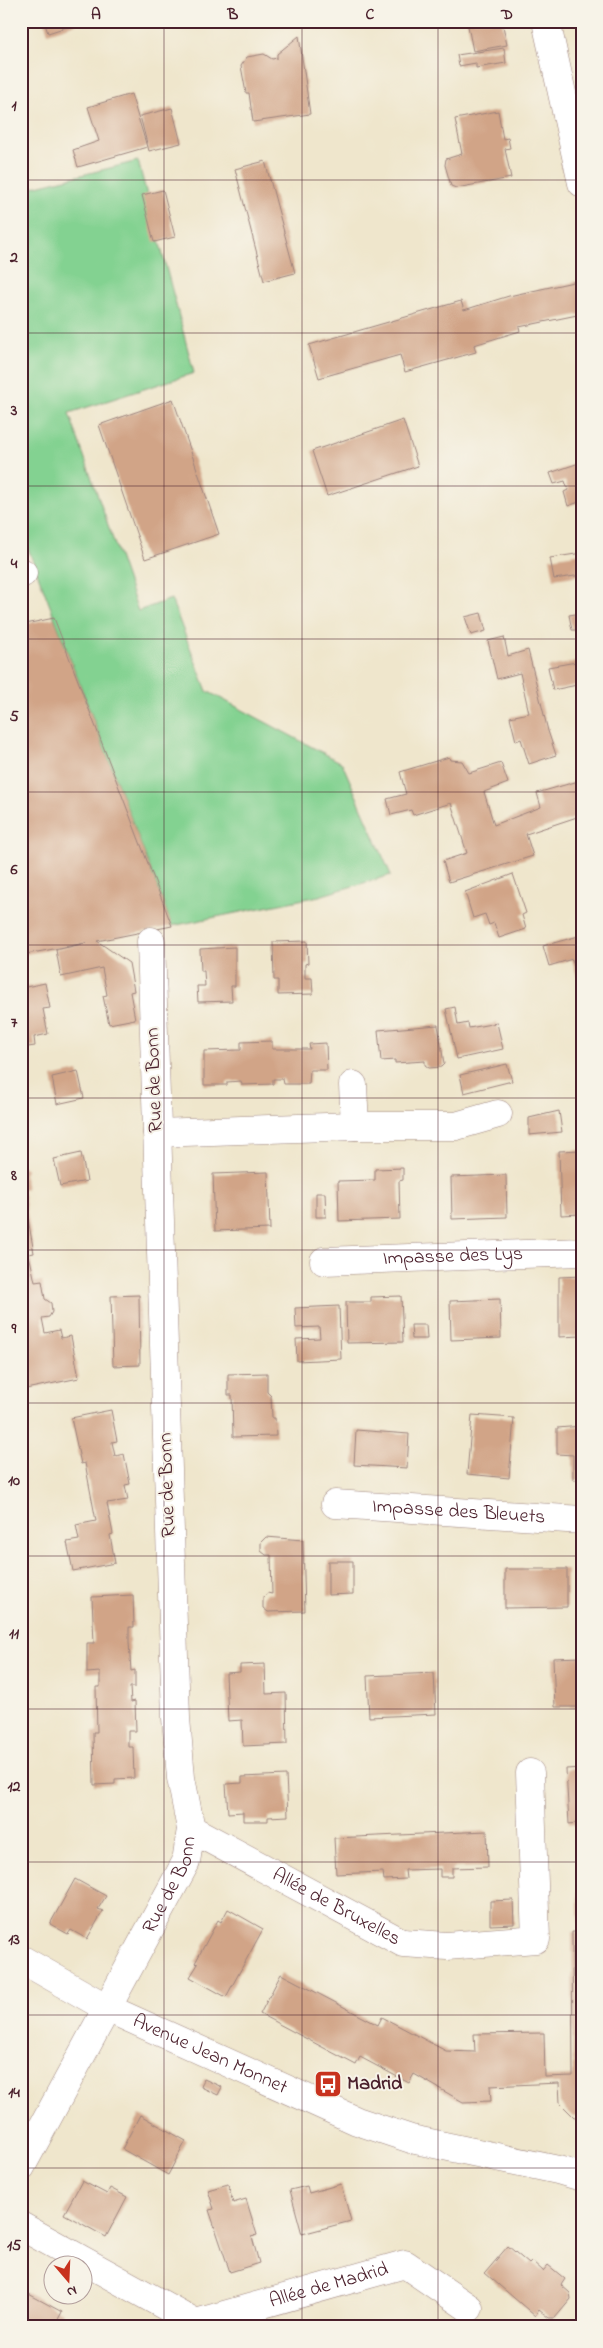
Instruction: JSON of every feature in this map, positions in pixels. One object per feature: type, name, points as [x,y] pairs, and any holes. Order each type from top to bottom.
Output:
[{"type":"street","points":[[546,21],[582,183]]},
{"type":"street","name":"Rue de Bonn","points":[[21,2167],[186,1862],[191,1829],[181,1778],[176,1718],[151,941]]},
{"type":"street","points":[[352,1086],[355,1126]]},
{"type":"street","points":[[157,1133],[355,1126],[456,1126],[498,1114]]},
{"type":"street","name":"Impasse des Lys","points":[[324,1261],[582,1252]]},
{"type":"street","name":"Impasse des Bleuets","points":[[334,1504],[582,1520]]},
{"type":"street","name":"Allée de Bruxelles","points":[[191,1829],[403,1943],[447,1946],[536,1939],[530,1773]]},
{"type":"street","name":"Avenue Jean Monnet","points":[[21,1959],[107,2008],[357,2121],[411,2138],[582,2177]]},
{"type":"street","name":"Allée de Madrid","points":[[21,2226],[196,2322],[405,2264],[468,2308]]},
{"type":"green space","points":[[138,161],[194,373],[69,413],[138,611],[171,599],[207,691],[342,763],[391,875],[319,896],[172,926],[21,530],[21,190]]},
{"type":"building","points":[[44,21],[75,21],[76,24],[48,33]]},
{"type":"building","points":[[467,21],[502,21],[507,45],[473,51]]},
{"type":"building","points":[[299,36],[310,114],[253,122],[249,93],[246,93],[241,66],[247,57],[264,54],[272,59],[277,58],[277,54]]},
{"type":"building","points":[[504,48],[506,63],[476,68],[476,63],[459,66],[457,55]]},
{"type":"building","points":[[131,94],[147,147],[78,167],[73,150],[99,141],[88,107]]},
{"type":"building","points":[[172,108],[181,143],[149,151],[140,116]]},
{"type":"building","points":[[498,111],[503,139],[508,138],[510,148],[505,149],[511,178],[456,188],[451,186],[445,165],[446,159],[462,154],[455,119]]},
{"type":"building","points":[[265,161],[295,273],[264,281],[235,169]]},
{"type":"building","points":[[163,190],[175,237],[154,242],[142,195]]},
{"type":"building","points":[[578,281],[582,314],[519,327],[520,331],[474,345],[476,352],[405,372],[400,355],[319,378],[309,345],[461,301],[464,310],[509,296]]},
{"type":"building","points":[[173,399],[219,534],[145,559],[99,425]]},
{"type":"building","points":[[403,420],[418,466],[327,496],[312,451]]},
{"type":"building","points":[[579,463],[582,472],[582,501],[568,506],[564,492],[568,490],[565,481],[554,484],[550,473]]},
{"type":"building","points":[[582,553],[582,575],[554,579],[550,558]]},
{"type":"building","points":[[481,613],[486,631],[471,635],[465,617]]},
{"type":"building","points":[[582,613],[582,630],[572,630],[569,615]]},
{"type":"building","points":[[54,618],[172,926],[97,941],[129,963],[134,991],[130,992],[135,1019],[109,1024],[103,996],[107,995],[102,968],[61,977],[56,950],[86,943],[21,955],[21,625]]},
{"type":"building","points":[[504,637],[508,656],[528,650],[548,731],[556,755],[529,764],[521,739],[516,741],[510,717],[529,713],[520,673],[497,679],[488,641]]},
{"type":"building","points":[[582,661],[581,704],[577,685],[553,690],[548,667]]},
{"type":"building","points":[[449,757],[450,760],[462,761],[469,773],[501,763],[508,783],[484,792],[494,825],[541,807],[537,793],[582,780],[582,820],[580,816],[526,834],[533,856],[449,882],[443,861],[467,853],[451,803],[413,815],[411,810],[391,815],[387,799],[406,794],[400,772]]},
{"type":"building","points":[[513,874],[526,913],[522,915],[526,929],[499,938],[494,923],[489,925],[485,914],[473,918],[465,892]]},
{"type":"building","points":[[582,935],[581,990],[572,959],[549,966],[543,946]]},
{"type":"building","points":[[307,941],[308,963],[305,964],[305,978],[312,978],[313,994],[278,995],[278,980],[274,980],[273,942]]},
{"type":"building","points":[[235,947],[235,986],[231,986],[232,1001],[198,1002],[197,986],[205,986],[204,971],[201,971],[200,949]]},
{"type":"building","points":[[45,983],[50,1008],[43,1009],[48,1034],[34,1037],[35,1046],[21,1048],[21,988]]},
{"type":"building","points":[[455,1007],[458,1025],[468,1023],[469,1028],[497,1023],[503,1049],[457,1059],[446,1009]]},
{"type":"building","points":[[438,1025],[444,1064],[441,1067],[429,1068],[425,1065],[425,1061],[395,1063],[395,1060],[381,1061],[378,1030]]},
{"type":"building","points":[[272,1041],[272,1049],[310,1049],[309,1044],[326,1043],[327,1070],[310,1070],[309,1084],[284,1084],[283,1079],[273,1079],[273,1084],[242,1085],[241,1081],[227,1082],[227,1085],[204,1085],[204,1051],[241,1050],[241,1042]]},
{"type":"building","points":[[507,1064],[512,1081],[464,1093],[460,1075]]},
{"type":"building","points":[[78,1071],[84,1098],[57,1104],[52,1077]]},
{"type":"building","points":[[559,1111],[562,1132],[529,1135],[529,1118]]},
{"type":"building","points":[[582,1150],[582,1214],[561,1215],[559,1151]]},
{"type":"building","points":[[81,1153],[87,1181],[60,1186],[54,1159]]},
{"type":"building","points":[[21,1165],[27,1169],[24,1174],[27,1189],[23,1190],[34,1253],[29,1254],[35,1282],[42,1281],[45,1299],[51,1303],[52,1312],[49,1317],[42,1318],[45,1333],[59,1330],[61,1338],[71,1336],[79,1378],[21,1390]]},
{"type":"building","points":[[403,1168],[403,1180],[399,1181],[400,1219],[339,1221],[338,1181],[375,1180],[375,1169]]},
{"type":"building","points":[[268,1172],[270,1229],[215,1231],[213,1174]]},
{"type":"building","points":[[506,1175],[507,1217],[452,1219],[451,1177]]},
{"type":"building","points":[[316,1193],[325,1193],[326,1217],[316,1217]]},
{"type":"building","points":[[582,1276],[582,1336],[559,1337],[559,1277]]},
{"type":"building","points":[[139,1295],[140,1365],[113,1366],[111,1296]]},
{"type":"building","points":[[401,1296],[403,1342],[347,1343],[346,1302],[371,1302],[371,1297]]},
{"type":"building","points":[[500,1299],[501,1338],[451,1340],[450,1301]]},
{"type":"building","points":[[339,1306],[341,1359],[297,1361],[296,1339],[320,1338],[319,1327],[296,1328],[295,1308]]},
{"type":"building","points":[[411,1325],[426,1325],[427,1339],[412,1339]]},
{"type":"building","points":[[267,1373],[267,1392],[271,1396],[272,1418],[275,1418],[276,1436],[233,1437],[232,1395],[228,1395],[228,1374]]},
{"type":"building","points":[[111,1410],[117,1441],[112,1442],[115,1456],[124,1454],[130,1484],[125,1485],[128,1500],[107,1503],[113,1534],[110,1535],[115,1563],[73,1571],[67,1542],[79,1540],[76,1525],[96,1521],[85,1463],[81,1464],[71,1418]]},
{"type":"building","points":[[472,1415],[514,1418],[509,1478],[467,1474]]},
{"type":"building","points":[[582,1426],[582,1480],[573,1480],[573,1455],[557,1454],[557,1428]]},
{"type":"building","points":[[356,1430],[409,1434],[407,1468],[354,1465]]},
{"type":"building","points":[[266,1537],[303,1540],[305,1611],[268,1612],[263,1608],[263,1598],[267,1593],[272,1594],[271,1555],[266,1555],[261,1551],[261,1542]]},
{"type":"building","points":[[328,1561],[353,1561],[353,1594],[328,1595]]},
{"type":"building","points":[[505,1569],[567,1569],[567,1607],[505,1608]]},
{"type":"building","points":[[133,1595],[134,1627],[129,1627],[129,1642],[131,1671],[135,1670],[135,1687],[130,1687],[131,1702],[135,1701],[136,1731],[128,1731],[128,1747],[133,1747],[134,1778],[115,1779],[115,1784],[94,1785],[93,1732],[97,1732],[96,1687],[100,1687],[100,1672],[87,1673],[87,1643],[94,1643],[92,1597]]},
{"type":"building","points":[[582,1657],[582,1707],[555,1707],[553,1658]]},
{"type":"building","points":[[265,1664],[266,1694],[286,1693],[287,1744],[243,1746],[242,1720],[228,1721],[226,1673],[240,1672],[240,1665]]},
{"type":"building","points":[[434,1673],[436,1714],[369,1717],[367,1676]]},
{"type":"building","points":[[582,1768],[582,2116],[574,2117],[560,2103],[559,2083],[490,2086],[491,2101],[463,2102],[414,2074],[409,2083],[360,2057],[356,2065],[260,2014],[281,1974],[378,2025],[382,2017],[446,2051],[475,2052],[474,2034],[544,2033],[545,2077],[573,2076],[572,1932],[579,1932],[576,1823],[569,1824],[566,1769]]},
{"type":"building","points":[[286,1775],[288,1816],[268,1817],[268,1821],[243,1821],[243,1812],[228,1813],[226,1784],[242,1783],[242,1777]]},
{"type":"building","points":[[487,1831],[488,1867],[452,1868],[452,1877],[440,1877],[440,1869],[405,1870],[406,1879],[384,1880],[383,1872],[336,1874],[334,1838]]},
{"type":"building","points":[[75,1879],[106,1896],[98,1909],[103,1911],[87,1939],[71,1930],[68,1934],[50,1924]]},
{"type":"building","points":[[513,1900],[514,1924],[490,1925],[490,1901]]},
{"type":"building","points":[[228,1909],[263,1929],[226,1997],[190,1977],[198,1964],[195,1963],[218,1920],[221,1922]]},
{"type":"building","points":[[204,2079],[222,2087],[218,2095],[201,2087]]},
{"type":"building","points":[[140,2115],[186,2141],[168,2175],[122,2149]]},
{"type":"building","points":[[82,2181],[107,2194],[110,2188],[127,2197],[106,2237],[64,2214]]},
{"type":"building","points":[[228,2184],[233,2203],[246,2199],[257,2235],[252,2237],[259,2263],[230,2272],[209,2210],[214,2209],[208,2190]]},
{"type":"building","points":[[341,2184],[351,2221],[302,2234],[290,2190],[307,2186],[309,2193]]},
{"type":"building","points":[[508,2246],[529,2264],[532,2261],[543,2271],[548,2265],[565,2279],[561,2285],[570,2293],[571,2299],[555,2318],[549,2318],[539,2310],[535,2316],[485,2273]]},
{"type":"building","points":[[23,2291],[42,2301],[42,2306],[51,2306],[62,2312],[54,2327],[21,2327]]},
{"type":"place","name":"Madrid","points":[[328,2084]]}]
